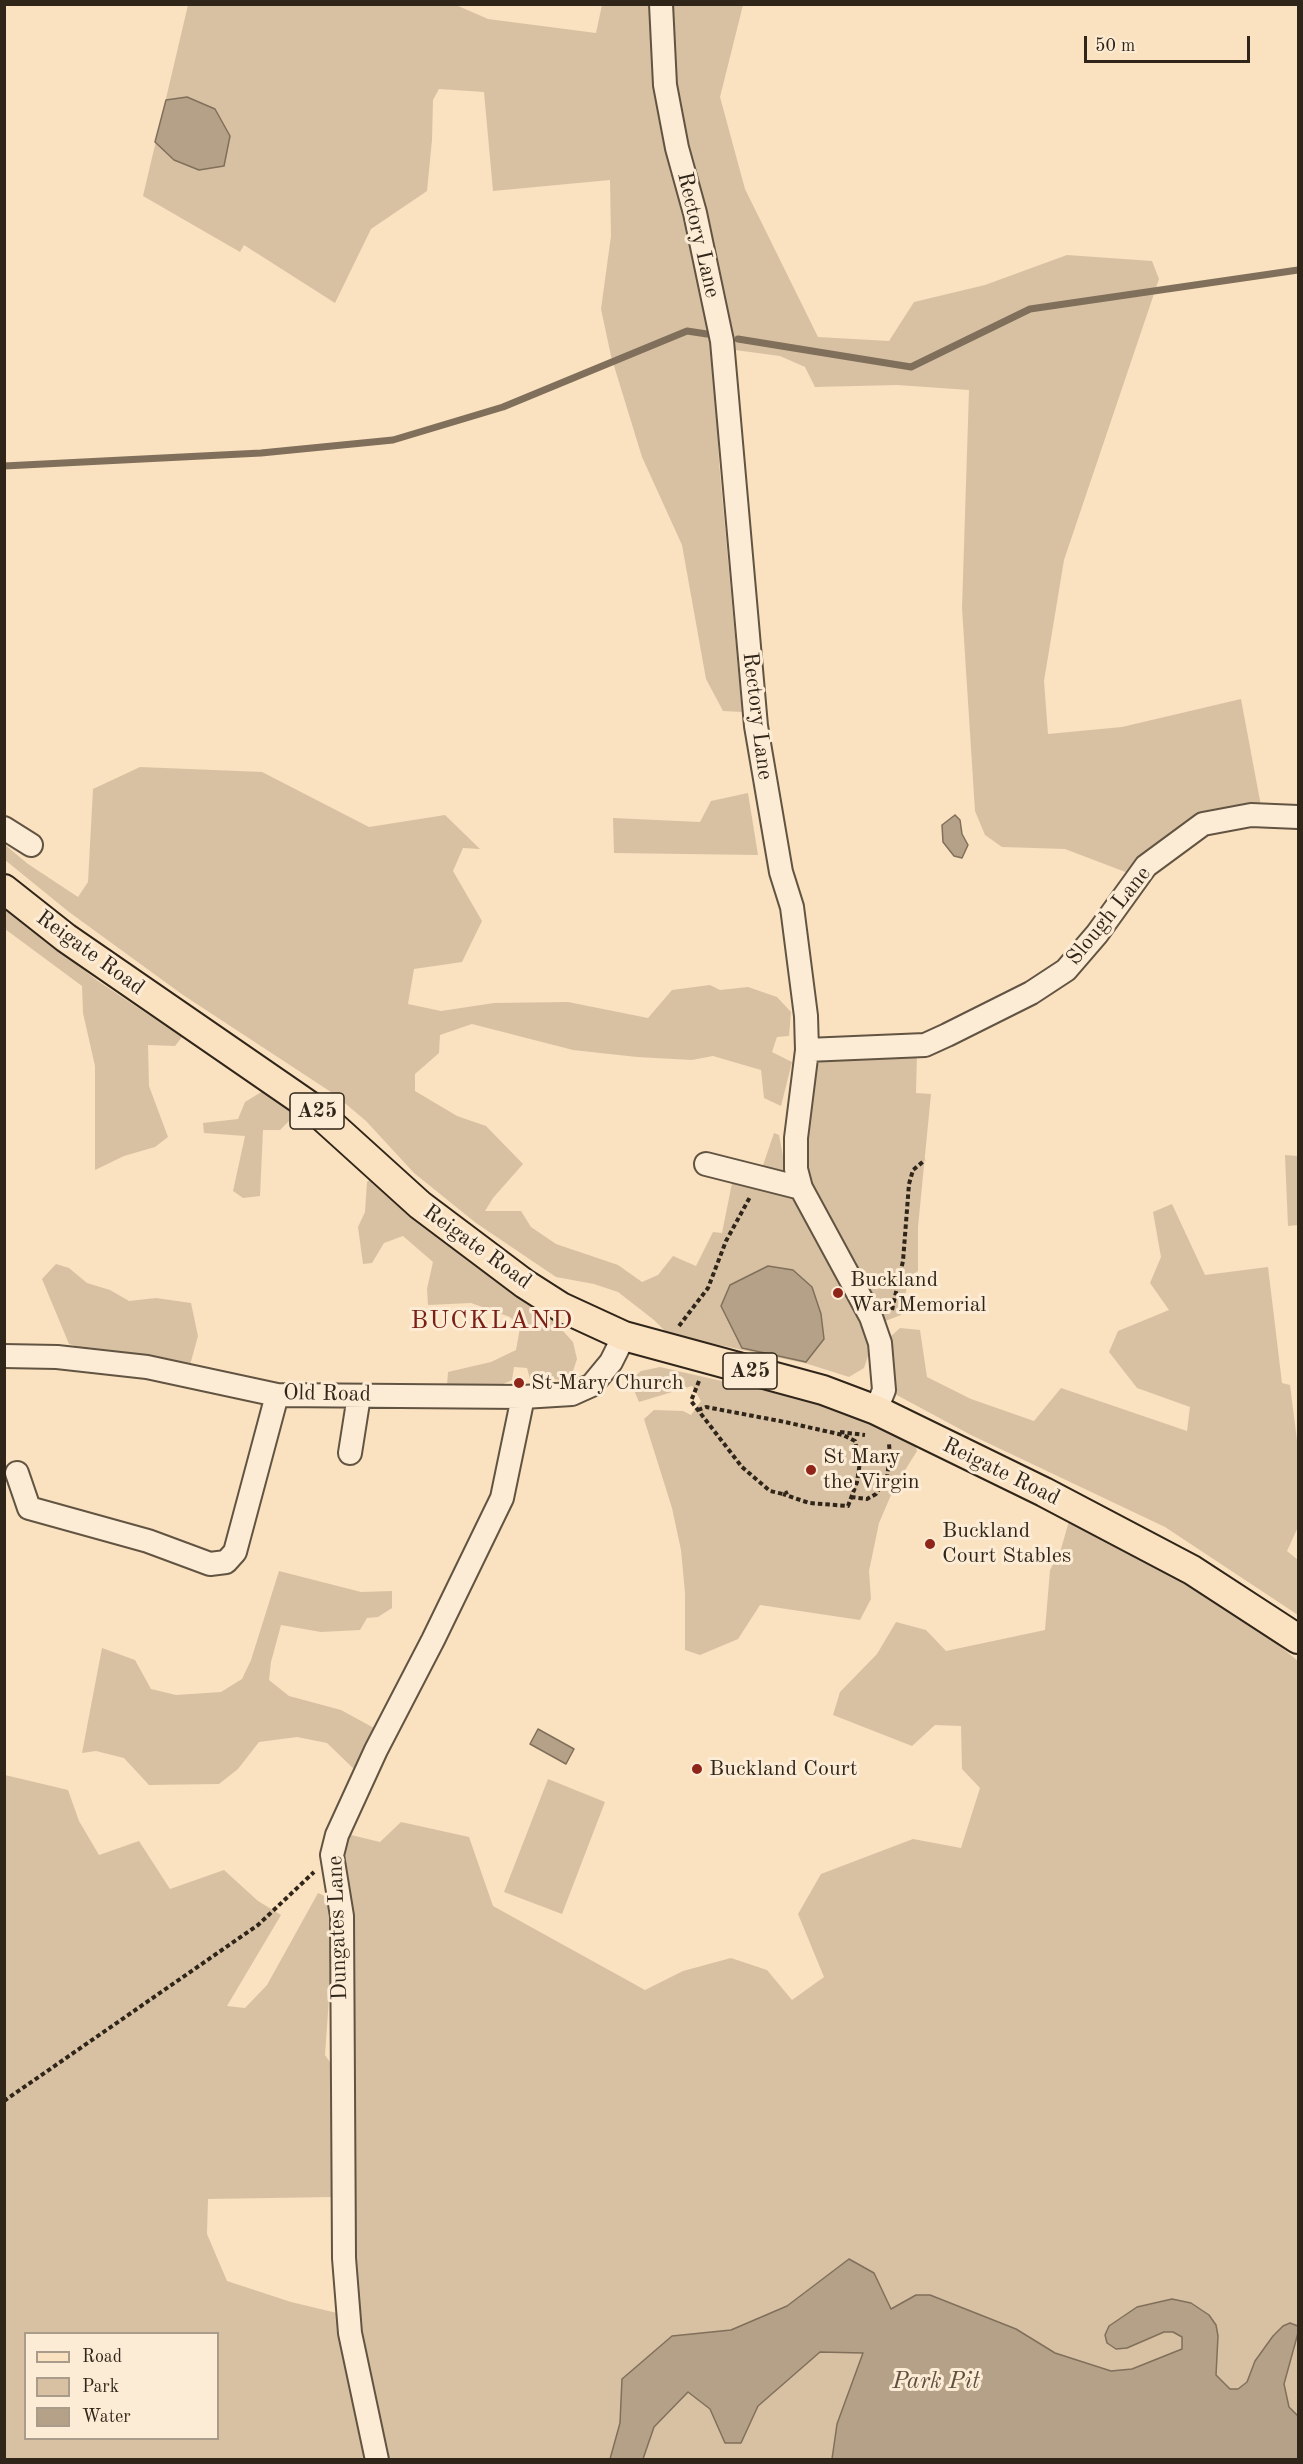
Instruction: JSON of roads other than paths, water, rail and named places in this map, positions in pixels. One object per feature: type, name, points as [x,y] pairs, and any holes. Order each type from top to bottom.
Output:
[{"type":"main road","name":"Reigate Road","points":[[4,889],[66,938],[314,1109],[420,1205],[561,1307],[624,1336],[823,1390],[872,1423],[1044,1492],[1192,1570],[1299,1639]]},
{"type":"street","name":"Rectory Lane","points":[[661,4],[665,85],[677,148],[695,213],[722,341],[756,726],[781,872],[792,907],[806,1016],[807,1050],[796,1138],[796,1168],[801,1188],[871,1317],[880,1343],[884,1390],[872,1423]]},
{"type":"street","name":"Slough Lane","points":[[807,1050],[925,1045],[972,1021],[1000,1010],[1051,982],[1077,958],[1146,866],[1203,825],[1251,815],[1299,817]]},
{"type":"street","points":[[4,828],[31,845]]},
{"type":"street","points":[[706,1164],[801,1188]]},
{"type":"street","name":"Old Road","points":[[4,1356],[57,1357],[147,1367],[277,1395],[523,1397],[572,1394],[592,1385],[611,1362],[624,1336]]},
{"type":"street","points":[[17,1473],[29,1508],[148,1541],[210,1564],[226,1562],[235,1552],[277,1395]]},
{"type":"street","points":[[350,1453],[359,1396]]},
{"type":"street","name":"Dungates Lane","points":[[377,2460],[350,2333],[344,2258],[342,1916],[332,1855],[337,1834],[376,1750],[502,1498],[523,1397]]},
{"type":"water","points":[[187,97],[215,109],[230,136],[224,166],[199,170],[174,160],[155,142],[166,100]]},
{"type":"water","points":[[955,815],[960,820],[962,834],[968,845],[962,858],[954,856],[943,842],[942,825]]},
{"type":"water","points":[[768,1266],[793,1270],[812,1287],[821,1314],[824,1339],[806,1362],[742,1348],[721,1306],[730,1285]]},
{"type":"water","points":[[538,1729],[574,1749],[566,1764],[530,1744]]},
{"type":"water","name":"Park Pit","points":[[849,2259],[874,2273],[891,2309],[916,2295],[930,2295],[1016,2329],[1055,2353],[1111,2371],[1132,2369],[1182,2349],[1182,2337],[1173,2332],[1164,2332],[1127,2348],[1116,2349],[1107,2343],[1105,2335],[1109,2326],[1137,2307],[1172,2299],[1191,2303],[1209,2315],[1216,2325],[1218,2336],[1216,2375],[1230,2389],[1238,2389],[1247,2382],[1255,2361],[1283,2326],[1290,2323],[1298,2326],[1284,2384],[1289,2407],[1298,2416],[1298,2459],[832,2459],[837,2424],[863,2353],[820,2352],[758,2406],[741,2443],[725,2443],[710,2409],[688,2392],[654,2427],[643,2459],[610,2459],[620,2423],[622,2379],[672,2336],[731,2330],[787,2306]]},
{"type":"waterway","points":[[738,339],[911,367],[1030,309],[1298,270]]},
{"type":"waterway","points":[[4,466],[261,453],[393,440],[503,407],[687,331],[707,334]]},
{"type":"place","name":"Buckland War Memorial","points":[[838,1293]]},
{"type":"place","name":"St Mary Church","points":[[519,1383]]},
{"type":"place","name":"St Mary the Virgin","points":[[811,1470]]},
{"type":"place","name":"Buckland Court Stables","points":[[930,1544]]},
{"type":"place","name":"Buckland Court","points":[[697,1769]]},
{"type":"district","name":"BUCKLAND","points":[[492,1321]]}]
